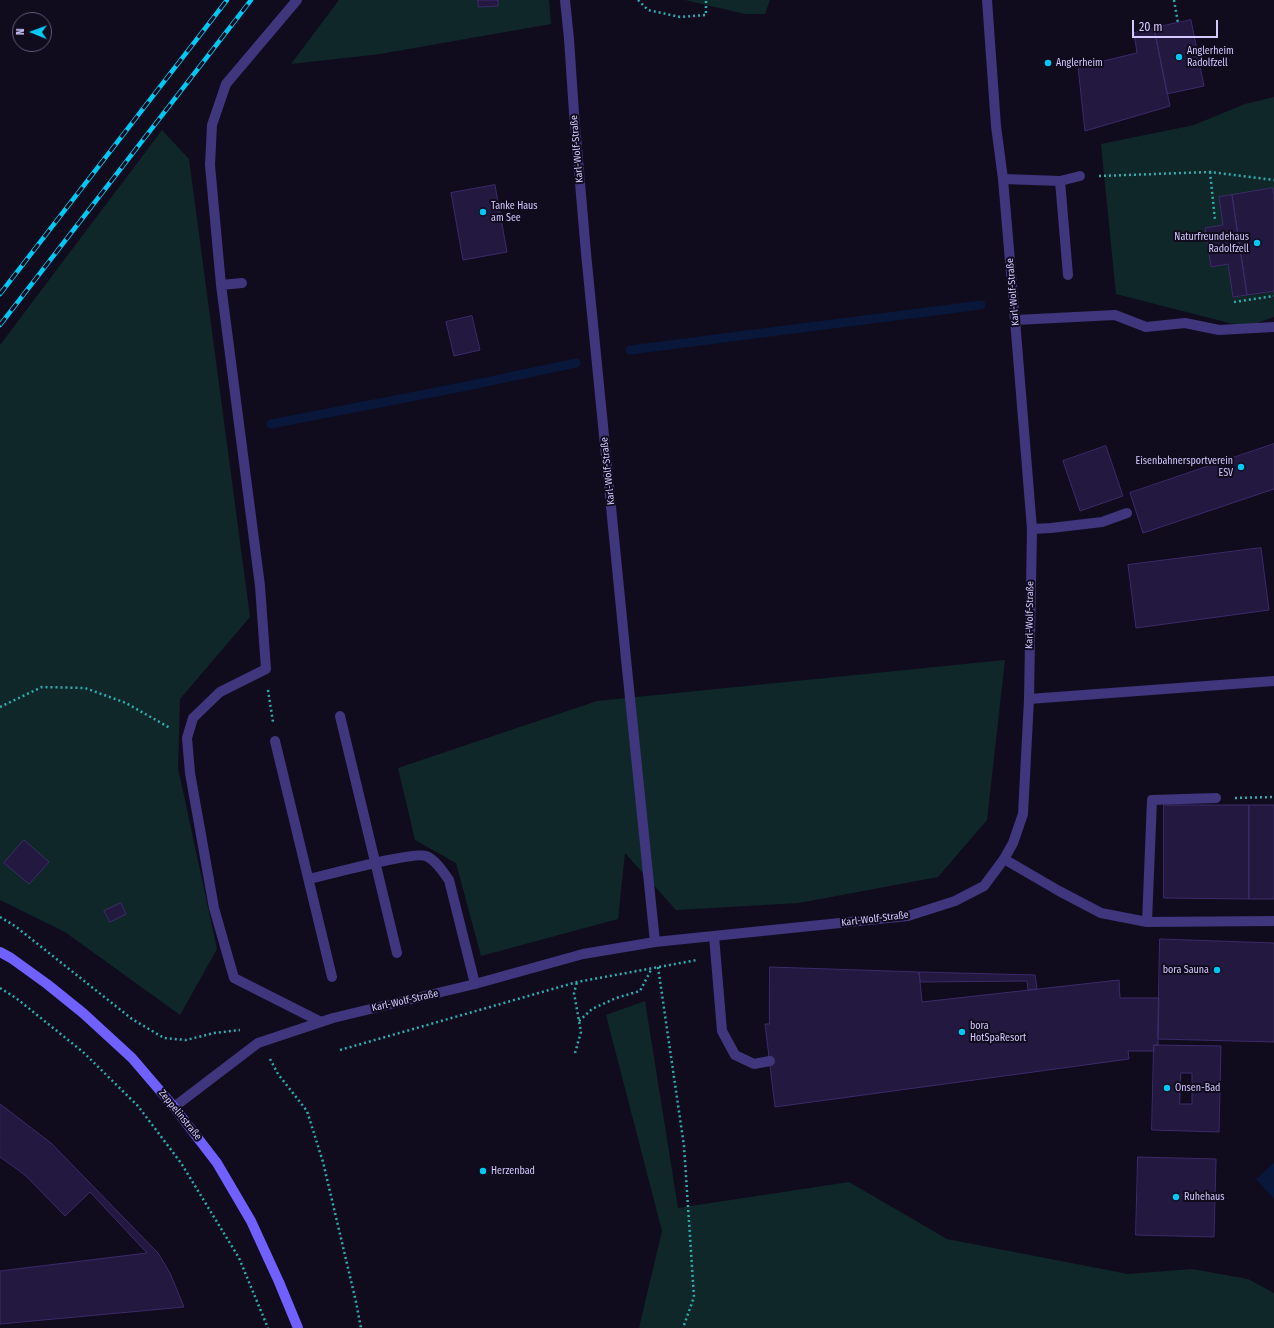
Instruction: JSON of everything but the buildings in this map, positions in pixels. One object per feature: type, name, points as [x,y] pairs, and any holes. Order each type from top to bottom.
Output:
[{"type":"main road","name":"Zeppelinstraße","points":[[0,952],[11,958],[41,980],[83,1013],[132,1058],[174,1107],[217,1163],[251,1222],[280,1282],[298,1328]]},
{"type":"street","points":[[297,0],[226,84],[212,125],[210,165],[221,285],[260,586],[266,669],[220,692],[193,718],[187,738],[190,773],[214,908],[234,978],[321,1022]]},
{"type":"street","name":"Karl-Wolf-Straße","points":[[565,0],[588,269],[655,942]]},
{"type":"street","name":"Karl-Wolf-Straße","points":[[174,1107],[258,1043],[333,1018],[475,984],[583,954],[655,942],[908,916],[955,901],[984,886],[1004,859],[1013,843],[1023,814],[1029,699],[1032,529],[1003,179],[996,126],[986,0]]},
{"type":"street","points":[[1003,179],[1060,181],[1080,176]]},
{"type":"street","points":[[1060,181],[1068,275]]},
{"type":"street","points":[[221,285],[242,283]]},
{"type":"street","points":[[1015,320],[1115,315],[1146,327],[1185,323],[1219,330],[1274,327]]},
{"type":"street","points":[[1032,529],[1102,522],[1127,513]]},
{"type":"street","points":[[1029,699],[1274,681]]},
{"type":"street","points":[[340,716],[397,953]]},
{"type":"street","points":[[275,741],[332,977]]},
{"type":"street","points":[[1147,922],[1152,800],[1216,798]]},
{"type":"street","points":[[309,879],[375,863],[413,856],[426,856],[439,866],[449,880],[475,984]]},
{"type":"street","points":[[1004,859],[1059,892],[1101,913],[1147,922],[1274,921]]},
{"type":"street","points":[[714,936],[722,1031],[735,1055],[754,1064],[770,1061]]},
{"type":"path","points":[[638,0],[648,10],[680,17],[706,15],[706,0]]},
{"type":"path","points":[[1174,0],[1178,23]]},
{"type":"path","points":[[1210,172],[1215,220]]},
{"type":"path","points":[[1080,176],[1210,172],[1274,180]]},
{"type":"path","points":[[1234,302],[1274,296]]},
{"type":"path","points":[[266,669],[275,741]]},
{"type":"path","points":[[0,707],[42,687],[85,688],[126,703],[187,738]]},
{"type":"path","points":[[1216,798],[1274,797]]},
{"type":"path","points":[[655,942],[684,1154],[694,1297],[683,1328]]},
{"type":"path","points":[[340,1050],[577,982],[716,956]]},
{"type":"path","points":[[579,1021],[592,1009],[616,998],[640,991],[652,968]]},
{"type":"path","points":[[575,1054],[581,1032],[574,993],[577,982]]},
{"type":"path","points":[[0,988],[16,998],[83,1052],[138,1106],[181,1163],[239,1258],[268,1328]]},
{"type":"green space","points":[[339,0],[549,0],[551,24],[380,54],[291,64]]},
{"type":"green space","points":[[685,0],[770,0],[765,14],[745,14]]},
{"type":"green space","points":[[1274,97],[1274,317],[1245,327],[1116,294],[1101,144],[1194,125],[1245,104]]},
{"type":"green space","points":[[162,130],[189,159],[250,617],[180,699],[178,768],[217,949],[180,1015],[65,932],[0,900],[0,345]]},
{"type":"green space","points":[[1005,660],[987,820],[938,877],[799,903],[676,910],[625,853],[618,919],[481,956],[456,863],[415,840],[398,768],[597,701]]},
{"type":"green space","points":[[645,1001],[678,1208],[849,1182],[947,1239],[1128,1274],[1192,1269],[1248,1279],[1274,1293],[1274,1328],[639,1328],[662,1231],[606,1015]]},
{"type":"water","points":[[1274,1163],[1274,1199],[1256,1179]]},
{"type":"waterway","points":[[630,350],[981,305]]},
{"type":"waterway","points":[[271,424],[576,363]]},
{"type":"railway","points":[[0,294],[227,0]]},
{"type":"railway","points":[[0,325],[251,0]]},
{"type":"place","name":"Anglerheim Radolfzell","points":[[1179,57]]},
{"type":"place","name":"Anglerheim","points":[[1048,63]]},
{"type":"place","name":"Tanke Haus am See","points":[[483,212]]},
{"type":"place","name":"Naturfreundehaus Radolfzell","points":[[1257,243]]},
{"type":"place","name":"Eisenbahnersportverein ESV","points":[[1241,467]]},
{"type":"place","name":"bora Sauna","points":[[1217,970]]},
{"type":"place","name":"bora HotSpaResort","points":[[962,1032]]},
{"type":"place","name":"Onsen-Bad","points":[[1167,1088]]},
{"type":"place","name":"Herzenbad","points":[[483,1171]]},
{"type":"place","name":"Ruhehaus","points":[[1176,1197]]}]
